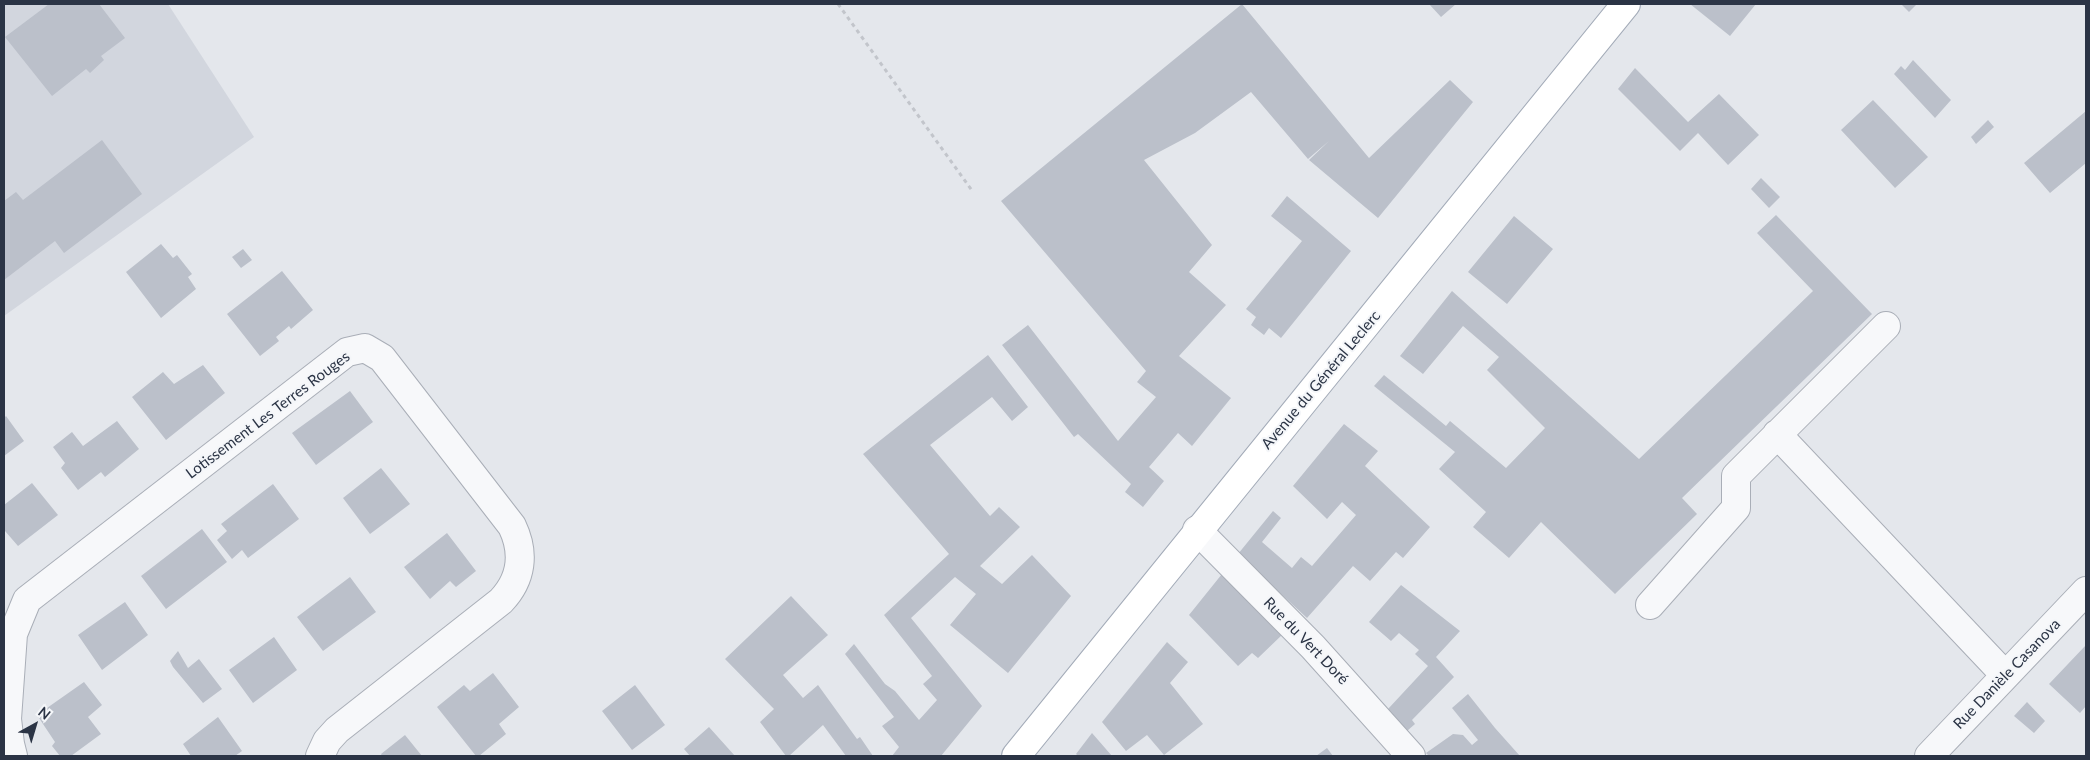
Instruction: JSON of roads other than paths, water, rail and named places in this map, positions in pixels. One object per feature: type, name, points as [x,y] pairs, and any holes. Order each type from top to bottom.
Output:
[{"type":"main road","name":"Avenue du Général Leclerc","points":[[1016,756],[1197,530],[1396,289],[1626,4]]},
{"type":"street","points":[[1650,605],[1736,508],[1736,476],[1886,326]]},
{"type":"street","name":"Lotissement Les Terres Rouges","points":[[13,756],[7,719],[13,634],[27,600],[347,352],[366,348],[382,358],[512,526],[519,540],[520,559],[518,573],[511,590],[500,601],[336,730],[327,741],[320,756]]},
{"type":"street","points":[[1777,434],[2005,675]]},
{"type":"street","name":"Rue du Vert Doré","points":[[1197,530],[1314,647],[1411,756]]},
{"type":"street","name":"Rue Danièle Casanova","points":[[1929,756],[2086,591]]}]
